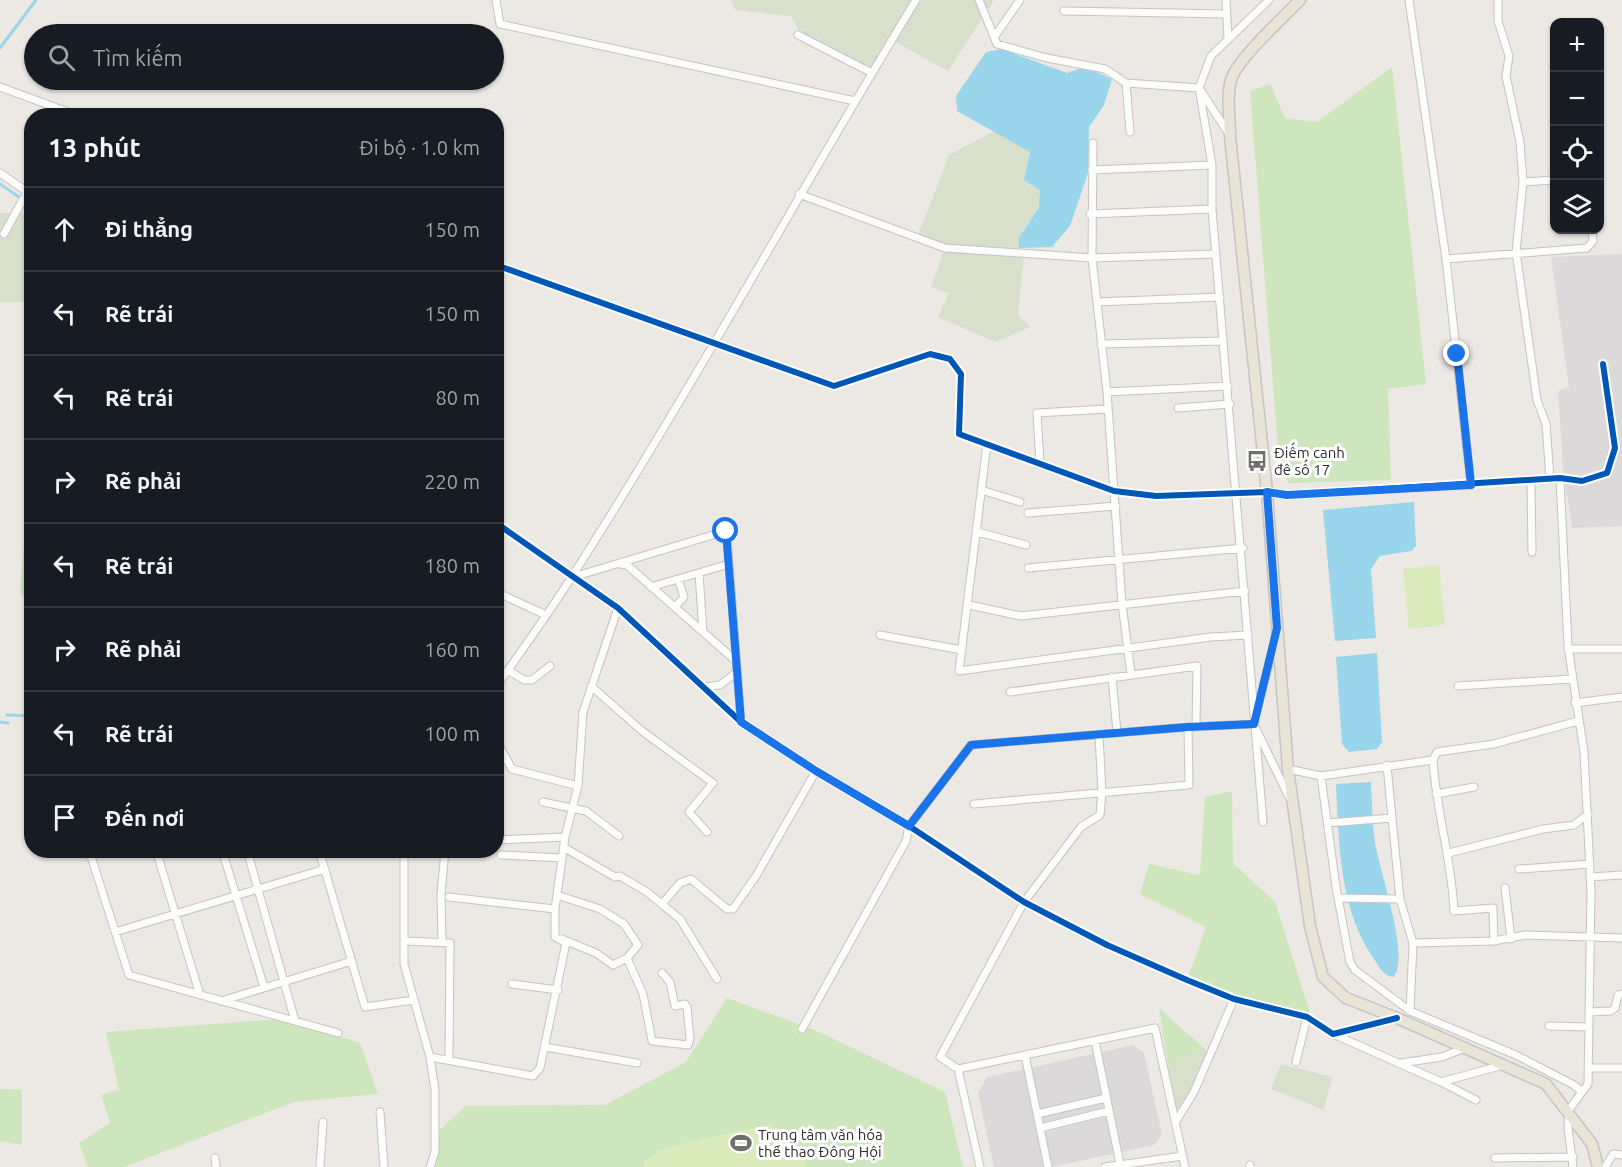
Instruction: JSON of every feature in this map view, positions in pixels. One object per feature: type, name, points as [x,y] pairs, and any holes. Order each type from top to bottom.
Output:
[{"type":"main road","points":[[1300,0],[1243,61],[1232,76],[1229,90],[1230,136],[1267,492],[1288,769],[1310,926],[1323,977],[1346,998],[1398,1018],[1546,1084],[1592,1144],[1599,1167]]},
{"type":"street","points":[[496,0],[500,24]]},
{"type":"street","points":[[504,676],[573,577],[715,344],[799,194],[916,0]]},
{"type":"street","points":[[979,0],[995,36],[996,44],[1047,58],[1105,69],[1126,84],[1199,88]]},
{"type":"street","points":[[995,36],[1020,0]]},
{"type":"street","points":[[1226,0],[1228,38]]},
{"type":"street","points":[[1263,822],[1254,724],[1243,548],[1212,209],[1212,165],[1199,88],[1207,63],[1228,38],[1269,0]]},
{"type":"street","points":[[1409,0],[1446,259],[1471,485]]},
{"type":"street","points":[[1498,0],[1498,21],[1509,56],[1506,76],[1521,142],[1523,182],[1516,252],[1537,400],[1546,424],[1550,478]]},
{"type":"street","points":[[1064,11],[1226,14]]},
{"type":"street","points":[[504,25],[855,101]]},
{"type":"street","points":[[798,35],[872,73]]},
{"type":"street","points":[[1126,84],[1130,132]]},
{"type":"street","points":[[0,87],[57,108]]},
{"type":"street","points":[[1199,88],[1230,136]]},
{"type":"street","points":[[1093,143],[1090,214],[1092,258],[1107,392],[1122,604],[1131,674]]},
{"type":"street","points":[[1092,170],[1212,165]]},
{"type":"street","points":[[0,173],[24,191]]},
{"type":"street","points":[[1523,182],[1550,180]]},
{"type":"street","points":[[799,194],[945,248],[1092,258],[1216,254]]},
{"type":"street","points":[[4,234],[24,200]]},
{"type":"street","points":[[1090,214],[1212,209]]},
{"type":"street","points":[[1446,259],[1587,248],[1593,241],[1592,234]]},
{"type":"street","points":[[504,268],[834,386],[930,354],[950,359],[961,374],[959,434],[1113,491],[1156,496],[1237,492],[1287,495],[1471,485],[1550,478],[1582,481],[1607,472],[1615,448],[1603,364]]},
{"type":"street","points":[[1097,302],[1220,297]]},
{"type":"street","points":[[1101,344],[1223,341]]},
{"type":"street","points":[[1107,392],[1228,386]]},
{"type":"street","points":[[1178,408],[1230,404]]},
{"type":"street","points":[[1040,464],[1037,413],[1107,409]]},
{"type":"street","points":[[987,444],[969,605],[958,666],[961,671],[1127,648],[1248,635]]},
{"type":"street","points":[[1560,478],[1568,649],[1584,752],[1590,864],[1590,1068],[1588,1084],[1568,1112],[1573,1167]]},
{"type":"street","points":[[1532,481],[1532,552]]},
{"type":"street","points":[[981,490],[1020,502]]},
{"type":"street","points":[[1028,513],[1116,506]]},
{"type":"street","points":[[573,577],[726,527],[741,722]]},
{"type":"street","points":[[504,529],[618,608],[741,722],[816,771],[909,826],[1024,902],[1107,945],[1234,999],[1307,1017],[1333,1034],[1401,1063],[1476,1100]]},
{"type":"street","points":[[978,532],[1026,545]]},
{"type":"street","points":[[1028,568],[1243,548]]},
{"type":"street","points":[[617,563],[627,565],[736,661]]},
{"type":"street","points":[[651,587],[729,564]]},
{"type":"street","points":[[699,573],[703,632]]},
{"type":"street","points":[[678,579],[684,597]]},
{"type":"street","points":[[969,605],[1021,616],[1245,591]]},
{"type":"street","points":[[504,596],[546,615]]},
{"type":"street","points":[[675,607],[684,597]]},
{"type":"street","points":[[684,597],[701,599]]},
{"type":"street","points":[[555,937],[555,909],[565,837],[578,786],[583,712],[618,608]]},
{"type":"street","points":[[1277,628],[1254,724],[1293,805]]},
{"type":"street","points":[[880,635],[962,650]]},
{"type":"street","points":[[1568,649],[1622,649]]},
{"type":"street","points":[[508,670],[524,680],[532,680],[550,666]]},
{"type":"street","points":[[1010,692],[1197,666],[1196,727]]},
{"type":"street","points":[[705,687],[720,685],[737,672]]},
{"type":"street","points":[[1112,677],[1117,733]]},
{"type":"street","points":[[1458,686],[1572,679]]},
{"type":"street","points":[[591,686],[600,691],[642,731],[713,783],[689,812],[707,832]]},
{"type":"street","points":[[1575,703],[1622,697]]},
{"type":"street","points":[[1494,941],[1492,908],[1454,911],[1449,853],[1436,794],[1433,760],[1437,752],[1494,744],[1541,733],[1578,721]]},
{"type":"street","points":[[802,1029],[906,841],[909,826],[971,745],[1188,727],[1254,724]]},
{"type":"street","points":[[974,804],[1189,785],[1188,727]]},
{"type":"street","points":[[980,1167],[958,1069],[940,1057],[1024,902],[1081,827],[1100,815],[1102,792],[1099,735]]},
{"type":"street","points":[[504,755],[512,770],[578,786]]},
{"type":"street","points":[[1288,769],[1321,776],[1433,760]]},
{"type":"street","points":[[1387,765],[1400,899],[1413,943],[1410,1011]]},
{"type":"street","points":[[662,904],[680,883],[691,879],[728,909],[733,909],[756,876],[816,771]]},
{"type":"street","points":[[1321,776],[1338,898],[1350,962],[1355,970],[1410,1011],[1516,1055],[1574,1084],[1582,1092]]},
{"type":"street","points":[[1436,794],[1474,787]]},
{"type":"street","points":[[543,802],[586,811],[619,836]]},
{"type":"street","points":[[1449,853],[1543,829],[1574,825],[1588,814]]},
{"type":"street","points":[[1328,823],[1392,818]]},
{"type":"street","points":[[504,840],[565,837]]},
{"type":"street","points":[[565,848],[615,877],[620,876],[680,919],[717,979]]},
{"type":"street","points":[[504,855],[562,858]]},
{"type":"street","points":[[92,858],[129,975],[338,1033]]},
{"type":"street","points":[[158,858],[200,995]]},
{"type":"street","points":[[224,858],[264,987]]},
{"type":"street","points":[[249,858],[295,1021]]},
{"type":"street","points":[[322,858],[365,1008],[414,1000]]},
{"type":"street","points":[[404,858],[404,964],[430,1057],[435,1090],[435,1152],[430,1167]]},
{"type":"street","points":[[442,941],[441,894],[444,858]]},
{"type":"street","points":[[1519,869],[1590,864]]},
{"type":"street","points":[[115,933],[325,869]]},
{"type":"street","points":[[1590,877],[1622,875]]},
{"type":"street","points":[[1505,888],[1511,939]]},
{"type":"street","points":[[555,937],[588,949],[613,965],[627,958],[638,945],[624,924],[600,909],[557,895]]},
{"type":"street","points":[[449,897],[555,909]]},
{"type":"street","points":[[1338,898],[1400,899]]},
{"type":"street","points":[[1413,943],[1494,941],[1525,935],[1622,938]]},
{"type":"street","points":[[430,1057],[533,1076],[540,1068],[566,943],[555,937]]},
{"type":"street","points":[[405,941],[450,943],[449,1059]]},
{"type":"street","points":[[627,958],[642,994],[652,1041],[688,1045],[690,1039],[687,1006],[686,1004],[675,1006],[669,982],[662,973]]},
{"type":"street","points":[[221,1001],[352,961]]},
{"type":"street","points":[[512,984],[558,990]]},
{"type":"street","points":[[1589,1012],[1611,1011],[1615,1008],[1618,995],[1622,994]]},
{"type":"street","points":[[1175,1123],[1194,1092],[1234,999]]},
{"type":"street","points":[[1296,1062],[1307,1017]]},
{"type":"street","points":[[1333,1034],[1398,1018]]},
{"type":"street","points":[[1549,1026],[1589,1027]]},
{"type":"street","points":[[958,1069],[1155,1028],[1185,1167]]},
{"type":"street","points":[[1095,1041],[1120,1164]]},
{"type":"street","points":[[545,1047],[637,1063]]},
{"type":"street","points":[[1401,1063],[1442,1057],[1465,1048]]},
{"type":"street","points":[[1025,1055],[1048,1167]]},
{"type":"street","points":[[1441,1082],[1503,1065]]},
{"type":"street","points":[[1590,1068],[1622,1068]]},
{"type":"street","points":[[1037,1114],[1106,1098]]},
{"type":"street","points":[[1040,1128],[1109,1111]]},
{"type":"street","points":[[380,1112],[384,1167]]},
{"type":"street","points":[[320,1167],[323,1122]]},
{"type":"street","points":[[1605,1167],[1613,1154],[1622,1155]]},
{"type":"street","points":[[1105,1167],[1182,1156]]},
{"type":"street","points":[[1495,1158],[1573,1157]]},
{"type":"street","points":[[215,1158],[216,1167]]},
{"type":"shaded area","points":[[1622,254],[1622,526],[1572,528],[1563,468],[1558,391],[1569,387],[1551,257]]},
{"type":"shaded area","points":[[1133,1045],[1144,1053],[1162,1134],[1154,1145],[1051,1167],[994,1167],[978,1093],[987,1077]]},
{"type":"green space","points":[[731,0],[994,0],[948,71],[892,40],[872,73],[803,38],[791,16],[735,10]]},
{"type":"green space","points":[[1392,67],[1426,384],[1388,389],[1391,480],[1288,483],[1279,461],[1250,91],[1270,84],[1285,118],[1317,122]]},
{"type":"green space","points":[[996,130],[1030,152],[1024,180],[1041,190],[1039,208],[1023,231],[1019,242],[1024,254],[1018,315],[1030,327],[995,342],[938,317],[949,293],[931,287],[945,248],[917,238],[949,155]]},
{"type":"green space","points":[[0,213],[24,214],[24,302],[0,302]]},
{"type":"green space","points":[[24,543],[24,597],[20,593]]},
{"type":"green space","points":[[1439,565],[1445,625],[1409,629],[1403,569]]},
{"type":"green space","points":[[1232,791],[1233,863],[1275,902],[1311,1016],[1236,996],[1189,975],[1206,927],[1140,894],[1149,864],[1200,875],[1205,797]]},
{"type":"green space","points":[[727,998],[817,1031],[945,1092],[963,1167],[804,1167],[643,1161],[644,1167],[435,1167],[435,1134],[466,1106],[605,1105],[686,1062]]},
{"type":"green space","points":[[1159,1008],[1205,1049],[1168,1065]]},
{"type":"green space","points":[[267,1020],[295,1021],[360,1043],[378,1094],[294,1102],[124,1167],[88,1167],[79,1143],[110,1123],[101,1095],[119,1090],[106,1032]]},
{"type":"green space","points":[[1205,1049],[1208,1052],[1196,1084],[1187,1099],[1176,1109],[1168,1065]]},
{"type":"green space","points":[[1281,1064],[1332,1077],[1324,1110],[1271,1089]]},
{"type":"green space","points":[[0,1089],[22,1090],[22,1145],[0,1141]]},
{"type":"green space","name":"Trung tâm văn hóa thể thao Đông Hội","points":[[769,1124],[802,1148],[806,1167],[644,1167],[643,1161],[667,1147]]},
{"type":"water","points":[[1002,49],[1067,73],[1085,67],[1112,79],[1104,105],[1089,127],[1088,173],[1070,226],[1052,247],[1019,248],[1019,237],[1039,208],[1040,190],[1024,180],[1030,152],[957,111],[956,96],[986,52]]},
{"type":"water","points":[[1414,502],[1416,546],[1411,551],[1380,556],[1371,569],[1376,638],[1335,641],[1323,510]]},
{"type":"water","points":[[1377,653],[1382,742],[1377,749],[1349,752],[1342,744],[1336,657]]},
{"type":"water","points":[[1371,782],[1375,842],[1396,931],[1398,965],[1394,977],[1382,971],[1362,940],[1347,897],[1340,853],[1336,784]]},
{"type":"waterway","points":[[0,48],[36,0]]},
{"type":"waterway","points":[[0,184],[24,200]]},
{"type":"waterway","points":[[7,715],[24,716]]},
{"type":"waterway","points":[[0,722],[8,723]]},
{"type":"cycle path","points":[[504,268],[834,386],[930,354],[950,359],[961,374],[959,434],[1114,491],[1156,496],[1267,492],[1287,495],[1560,478],[1582,481],[1607,473],[1615,448],[1603,364]]},
{"type":"cycle path","points":[[504,529],[618,608],[741,722],[816,771],[909,826],[1024,902],[1107,945],[1187,980],[1234,999],[1307,1017],[1333,1034],[1397,1018]]},
{"type":"place","name":"Điếm canh đê số 17","points":[[1257,461]]},
{"type":"place","name":"Trung tâm văn hóa thể thao Đông Hội","points":[[741,1143]]},
{"type":"route","points":[[726,531],[741,722],[816,771],[909,826],[971,745],[1188,727],[1254,724],[1277,628],[1267,492],[1287,495],[1471,485],[1457,354]]}]
